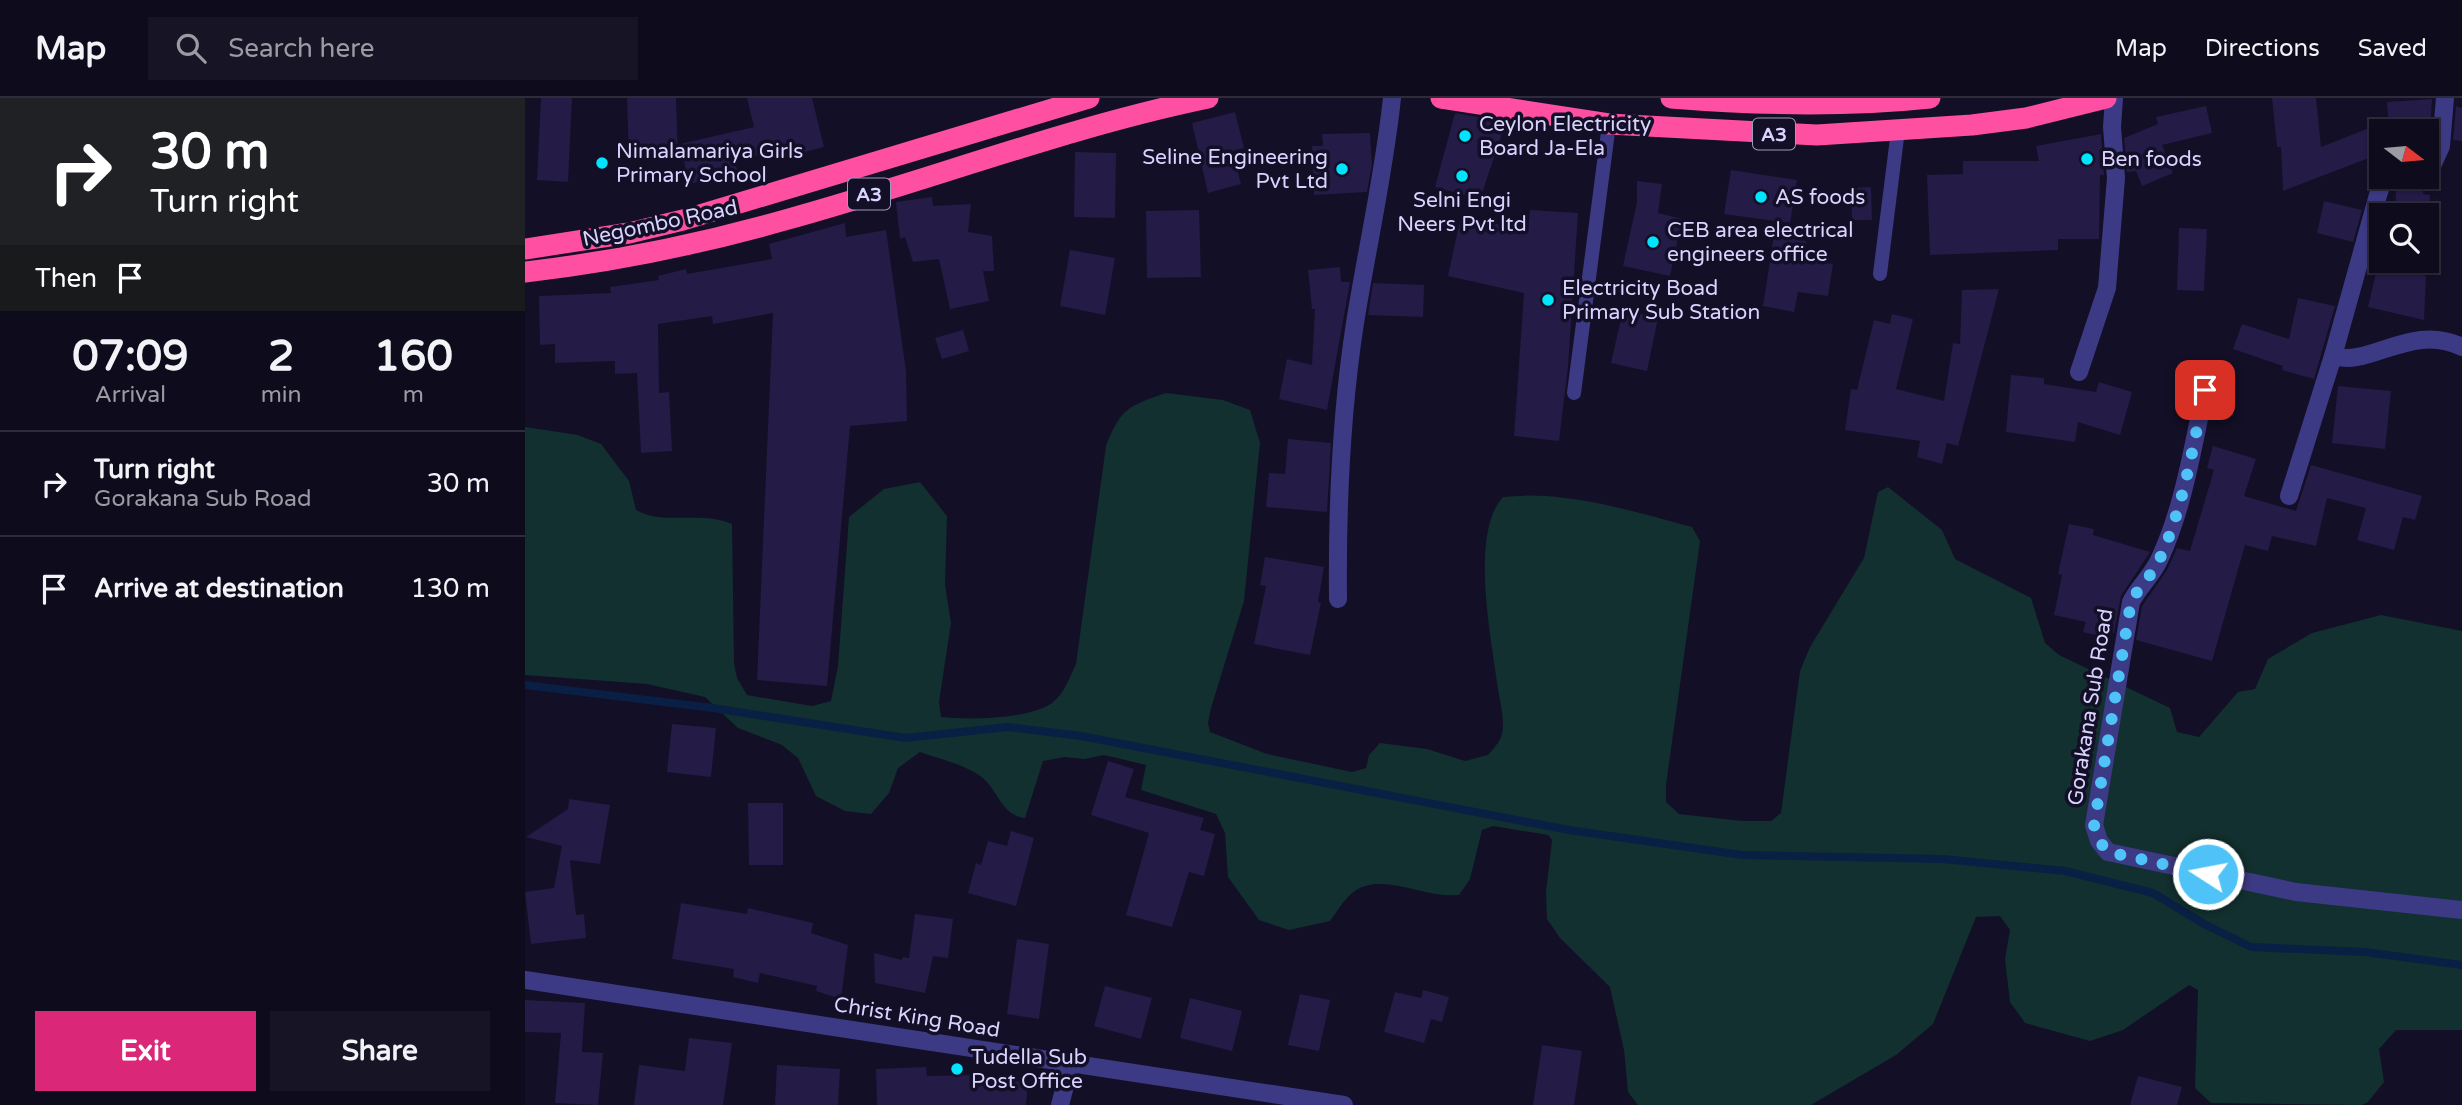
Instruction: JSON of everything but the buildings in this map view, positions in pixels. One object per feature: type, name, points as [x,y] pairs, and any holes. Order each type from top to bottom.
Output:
[{"type":"highway","name":"Negombo Road","points":[[525,248],[629,233],[683,220],[1089,98]]},
{"type":"highway","name":"Negombo Road","points":[[525,272],[628,257],[784,220],[1128,114],[1208,98]]},
{"type":"highway","name":"A3","points":[[1441,98],[1609,124],[1781,135],[1972,125],[2026,118],[2106,98]]},
{"type":"highway","name":"A3","points":[[1671,98],[1747,104],[1930,98]]},
{"type":"street","points":[[1338,599],[1338,533],[1348,382],[1355,324],[1385,162],[1392,98]]},
{"type":"street","points":[[2079,372],[2107,288],[2116,178],[2112,127],[2114,98]]},
{"type":"street","points":[[2439,150],[2445,98]]},
{"type":"street","points":[[1882,101],[1890,131]]},
{"type":"street","points":[[2289,496],[2333,356],[2380,189]]},
{"type":"street","points":[[2333,356],[2346,360],[2399,342],[2415,340],[2453,343],[2462,347]]},
{"type":"street","name":"Gorakana Sub Road","points":[[2205,390],[2178,504],[2161,556],[2148,581],[2135,593],[2131,602],[2094,825],[2099,841],[2108,852],[2296,892],[2462,911]]},
{"type":"street","name":"Christ King Road","points":[[525,980],[1344,1105]]},
{"type":"street","points":[[1060,1105],[1071,1063]]},
{"type":"lane","points":[[1574,393],[1609,124]]},
{"type":"lane","points":[[1880,274],[1890,131]]},
{"type":"green space","points":[[1166,393],[1223,400],[1250,410],[1260,443],[1244,601],[1211,708],[1208,723],[1210,732],[1267,754],[1352,772],[1366,768],[1369,755],[1380,743],[1427,749],[1465,761],[1488,755],[1500,739],[1503,719],[1488,617],[1485,562],[1487,536],[1493,514],[1503,497],[1550,496],[1598,503],[1692,527],[1700,541],[1666,785],[1666,802],[1679,814],[1742,821],[1771,821],[1781,813],[1800,671],[1810,647],[1864,558],[1878,492],[1888,487],[1942,530],[1955,559],[2031,598],[2045,643],[2059,655],[2170,708],[2177,732],[2199,737],[2238,692],[2255,689],[2268,659],[2312,633],[2381,615],[2462,631],[2462,1030],[2396,1030],[2379,1049],[2384,1082],[2368,1102],[2362,1105],[2211,1103],[2195,1088],[2198,990],[2189,985],[2123,1030],[2090,1041],[2025,1023],[2010,1002],[2005,959],[2010,930],[2000,916],[1976,917],[1933,1024],[1896,1055],[1811,1105],[1638,1105],[1628,1092],[1624,1050],[1610,987],[1560,938],[1547,919],[1546,892],[1552,840],[1548,835],[1493,826],[1482,830],[1470,879],[1459,895],[1375,884],[1362,887],[1351,894],[1330,921],[1289,930],[1259,920],[1228,877],[1225,833],[1216,814],[1141,790],[1146,765],[1104,755],[1043,761],[1025,818],[1007,809],[980,776],[964,767],[920,752],[898,768],[889,793],[871,814],[845,811],[816,796],[798,758],[782,745],[738,728],[705,697],[647,684],[525,675],[525,427],[578,435],[601,444],[629,481],[636,510],[658,517],[708,518],[732,524],[734,663],[737,678],[747,695],[812,706],[831,701],[838,666],[849,517],[884,489],[920,482],[947,516],[945,585],[951,623],[939,702],[941,717],[1011,716],[1038,710],[1049,705],[1062,692],[1076,664],[1106,446],[1116,424],[1127,410]]},
{"type":"waterway","points":[[525,685],[713,708],[905,738],[1008,727],[1081,736],[1569,830],[1742,855],[1943,859],[2065,871],[2153,893],[2206,925],[2251,947],[2365,952],[2462,965]]},
{"type":"place","name":"Ceylon Electricity Board Ja-Ela","points":[[1465,136]]},
{"type":"place","name":"Ben foods","points":[[2087,159]]},
{"type":"place","name":"Nimalamariya Girls Primary School","points":[[602,163]]},
{"type":"place","name":"Seline Engineering Pvt Ltd","points":[[1342,169]]},
{"type":"place","name":"Selni Engi Neers Pvt ltd","points":[[1462,176]]},
{"type":"place","name":"AS foods","points":[[1761,197]]},
{"type":"place","name":"CEB area electrical engineers office","points":[[1653,242]]},
{"type":"place","name":"Electricity Boad Primary Sub Station","points":[[1548,300]]},
{"type":"place","name":"Tudella Sub Post Office","points":[[957,1069]]},
{"type":"route","points":[[2205,390],[2178,504],[2161,556],[2148,581],[2135,593],[2131,602],[2094,825],[2099,841],[2108,852],[2208,874]]}]
